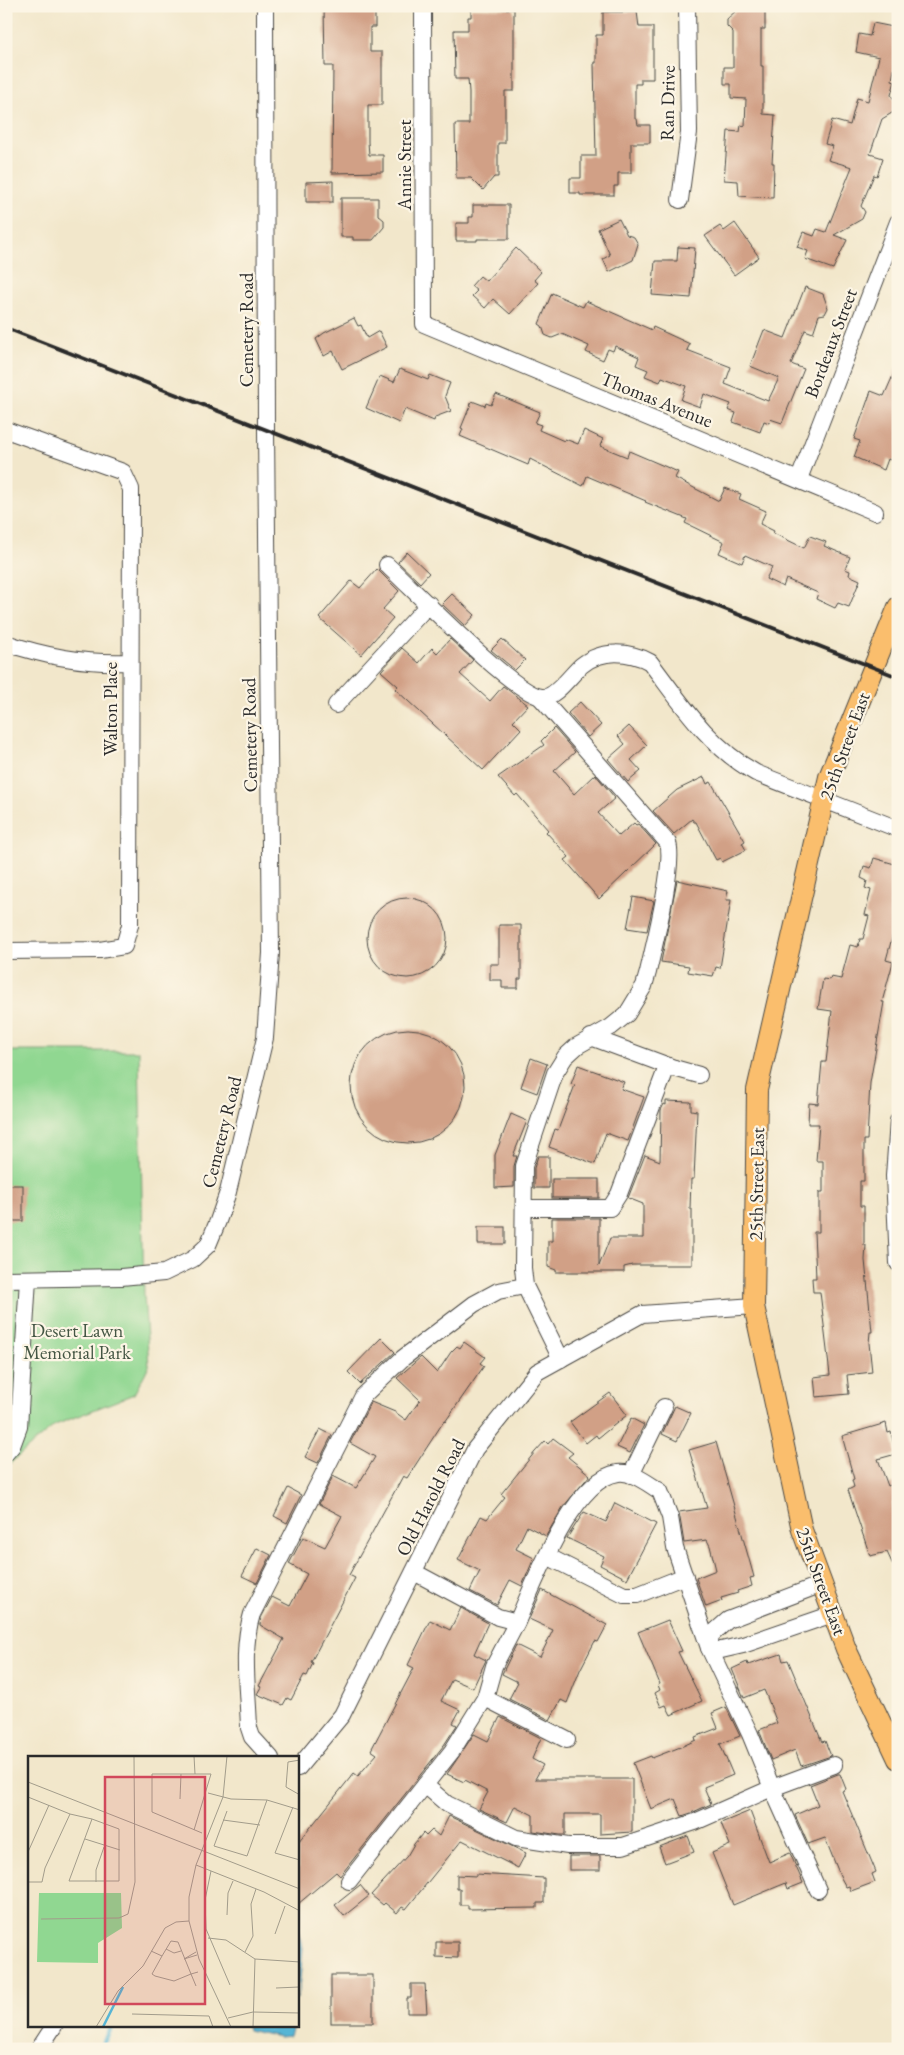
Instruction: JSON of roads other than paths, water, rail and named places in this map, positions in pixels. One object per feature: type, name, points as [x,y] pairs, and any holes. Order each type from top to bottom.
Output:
[{"type":"main road","name":"25th Street East","points":[[898,607],[829,776],[757,1090],[754,1306],[802,1530],[846,1649],[898,1759]]},
{"type":"street","name":"Cemetery Road","points":[[6,1279],[121,1277],[164,1273],[193,1259],[208,1245],[228,1192],[265,1038],[271,944],[266,450],[265,6]]},
{"type":"street","name":"Annie Street","points":[[423,6],[424,324]]},
{"type":"street","name":"Ran Drive","points":[[680,200],[689,132],[687,6]]},
{"type":"street","name":"Bordeaux Street","points":[[799,479],[898,222]]},
{"type":"street","name":"Thomas Avenue","points":[[424,324],[799,479],[874,512]]},
{"type":"street","name":"Walton Place","points":[[6,430],[123,472],[131,490],[130,925],[124,946],[100,950],[6,951]]},
{"type":"street","points":[[387,565],[506,677],[530,694],[540,697],[551,695],[583,664],[599,656],[611,653],[637,655],[650,662],[713,742],[742,765],[756,773],[898,829]]},
{"type":"street","points":[[336,705],[429,604]]},
{"type":"street","points":[[6,643],[61,658],[105,663],[130,662]]},
{"type":"street","points":[[540,697],[668,843],[670,849],[670,858],[654,943],[644,986],[627,1014],[611,1027],[576,1046],[554,1072],[524,1166],[523,1268],[525,1286],[561,1359]]},
{"type":"street","points":[[591,1037],[674,1068],[699,1075]]},
{"type":"street","points":[[524,1208],[610,1208],[619,1194],[665,1072],[668,1069],[674,1068]]},
{"type":"street","points":[[898,1121],[894,1176],[898,1263]]},
{"type":"street","points":[[6,1453],[12,1446],[19,1427],[28,1279]]},
{"type":"street","points":[[269,1756],[252,1737],[249,1728],[246,1643],[248,1627],[252,1614],[363,1396],[403,1358],[474,1304],[498,1291],[525,1286]]},
{"type":"street","name":"Old Harold Road","points":[[299,1767],[342,1715],[475,1449],[537,1372],[642,1314],[754,1306]]},
{"type":"street","points":[[631,1474],[664,1407]]},
{"type":"street","points":[[349,1881],[452,1751],[485,1698],[494,1666],[517,1622],[556,1537],[593,1485],[607,1476],[620,1473],[631,1474],[660,1490],[670,1517],[675,1548],[709,1648],[750,1734],[818,1890]]},
{"type":"street","points":[[547,1556],[624,1595],[637,1596],[685,1576]]},
{"type":"street","points":[[414,1572],[498,1617],[517,1622]]},
{"type":"street","points":[[709,1648],[711,1635],[728,1620],[822,1584]]},
{"type":"street","points":[[709,1648],[717,1652],[743,1645],[833,1614]]},
{"type":"street","points":[[485,1698],[567,1740]]},
{"type":"street","points":[[425,1785],[447,1804],[516,1838],[568,1846],[623,1846],[695,1822],[772,1788],[834,1764]]},
{"type":"street","points":[[39,2049],[53,2028]]},
{"type":"water","points":[[299,1934],[303,1949],[299,1989]]},
{"type":"water","points":[[248,2028],[292,2028],[290,2036],[279,2037],[248,2030]]},
{"type":"waterway","points":[[100,2049],[111,2028]]},
{"type":"railway","points":[[6,328],[898,677]]},
{"type":"park label","name":"Desert Lawn Memorial Park","points":[[77,1341]]}]
